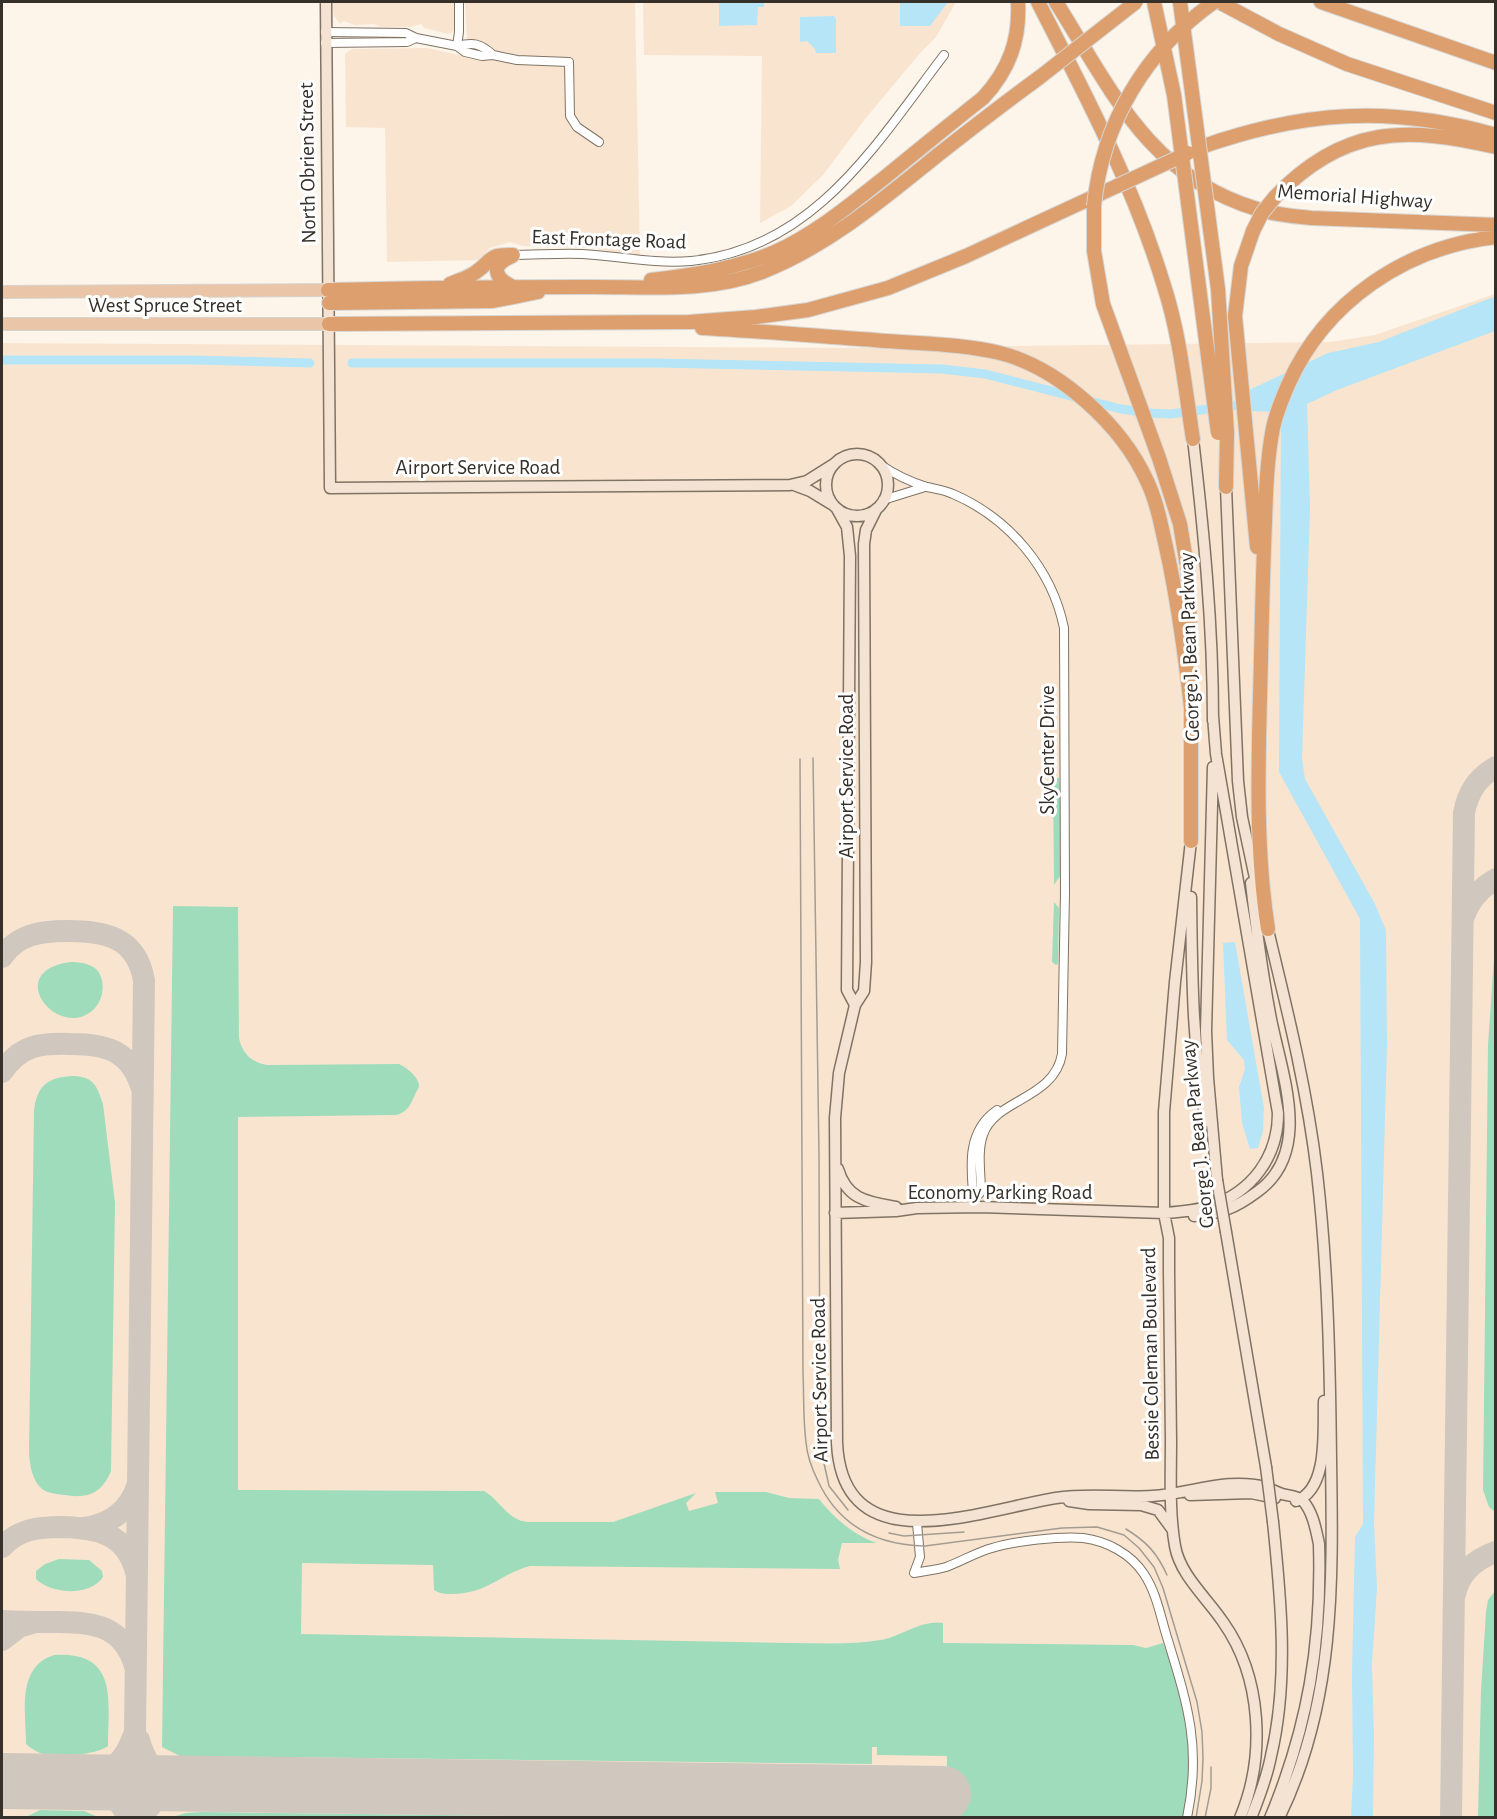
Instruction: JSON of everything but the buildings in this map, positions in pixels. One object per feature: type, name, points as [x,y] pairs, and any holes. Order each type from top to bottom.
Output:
[{"type":"highway","points":[[592,287],[695,275],[732,267],[775,252],[810,233],[852,203],[988,92],[1002,75],[1011,55],[1017,34],[1018,2]]},
{"type":"highway","points":[[1038,2],[1090,103],[1133,200],[1165,287],[1186,393],[1192,439]]},
{"type":"highway","name":"Memorial Highway","points":[[1056,2],[1137,128],[1177,168],[1208,189],[1258,210],[1282,215],[1496,225]]},
{"type":"highway","points":[[329,296],[440,288],[644,289],[702,286],[760,273],[826,242],[869,211],[962,135],[1136,2]]},
{"type":"highway","points":[[1154,2],[1170,67],[1223,432]]},
{"type":"highway","points":[[1180,2],[1218,289],[1226,487]]},
{"type":"highway","points":[[1191,841],[1188,572],[1180,524],[1104,304],[1094,251],[1096,189],[1104,153],[1126,99],[1153,59],[1175,34],[1214,2]]},
{"type":"highway","points":[[1219,2],[1279,34],[1347,64],[1496,113]]},
{"type":"highway","points":[[1321,2],[1496,63]]},
{"type":"highway","points":[[329,324],[689,322],[808,310],[888,288],[966,256],[1201,147],[1240,133],[1315,117],[1364,115],[1433,121],[1496,135]]},
{"type":"highway","points":[[1262,612],[1235,316],[1243,259],[1262,213],[1302,171],[1344,147],[1364,140],[1389,135],[1417,134],[1496,147]]},
{"type":"highway","points":[[1268,929],[1259,836],[1262,612],[1268,465],[1274,425],[1284,395],[1298,366],[1320,331],[1340,309],[1383,275],[1405,263],[1463,242],[1496,237]]},
{"type":"highway","points":[[440,288],[468,277],[498,254],[513,255]]},
{"type":"highway","points":[[513,255],[501,260],[497,267],[498,276],[504,283],[513,287]]},
{"type":"highway","points":[[329,296],[493,301],[567,287]]},
{"type":"highway","points":[[631,323],[959,346],[1001,353],[1031,364],[1062,383],[1101,415],[1147,481],[1160,519],[1178,604],[1191,708]]},
{"type":"main road","name":"West Spruce Street","points":[[2,292],[329,296]]},
{"type":"main road","name":"West Spruce Street","points":[[2,324],[329,324]]},
{"type":"street","name":"North Obrien Street","points":[[326,2],[329,324]]},
{"type":"street","points":[[457,46],[459,2]]},
{"type":"street","points":[[325,32],[406,33],[416,38],[457,46],[470,43],[485,46],[493,55],[518,60],[569,62],[570,116],[577,127],[599,142]]},
{"type":"street","points":[[325,44],[407,42],[416,38]]},
{"type":"street","name":"East Frontage Road","points":[[513,255],[580,254],[659,262],[691,261],[750,247],[778,234],[805,216],[838,189],[944,55]]},
{"type":"street","name":"Airport Service Road","points":[[329,324],[330,488],[790,485],[807,481],[834,464]]},
{"type":"street","name":"George J. Bean Parkway","points":[[1192,439],[1206,559],[1213,716],[1206,1031],[1208,1078],[1217,1180],[1266,1467],[1278,1576],[1281,1684],[1271,1757],[1251,1818]]},
{"type":"street","points":[[852,454],[863,454],[873,458],[881,465],[888,484],[883,500],[876,510],[855,515],[836,508],[827,492],[826,483],[828,473],[834,464],[852,454]]},
{"type":"street","name":"SkyCenter Drive","points":[[881,465],[926,487],[946,491],[969,501],[987,512],[1011,532],[1041,570],[1056,601],[1062,621],[1065,655],[1062,1054],[1058,1068],[1050,1079],[988,1116],[980,1126],[972,1149],[974,1204]]},
{"type":"street","name":"Airport Service Road","points":[[790,485],[810,491],[836,508],[847,527],[850,556],[848,990],[855,1005]]},
{"type":"street","points":[[883,500],[926,487]]},
{"type":"street","name":"George J. Bean Parkway","points":[[1226,487],[1236,746],[1242,817],[1290,1023],[1312,1135],[1323,1234],[1328,1319],[1332,1496],[1328,1646],[1316,1719],[1295,1782],[1279,1818]]},
{"type":"street","name":"Airport Service Road","points":[[876,510],[866,530],[864,544],[866,963],[864,991],[855,1005],[839,1072],[835,1118],[837,1443],[841,1475],[852,1494],[869,1509],[883,1516],[917,1523],[966,1517],[1070,1496],[1150,1497],[1172,1494],[1209,1495],[1251,1492],[1286,1502],[1301,1499]]},
{"type":"street","points":[[1164,1213],[1209,1207],[1241,1190],[1264,1166],[1273,1149],[1278,1131],[1273,1077],[1216,754],[1213,716]]},
{"type":"street","points":[[1164,1213],[1190,1216],[1218,1214],[1242,1203],[1268,1184],[1283,1162],[1290,1136],[1289,1106],[1270,1014],[1242,817]]},
{"type":"street","points":[[1191,841],[1192,988],[1195,1046],[1200,1092],[1217,1180]]},
{"type":"street","name":"Bessie Coleman Boulevard","points":[[1191,841],[1174,982],[1165,1094],[1164,1213],[1169,1238],[1172,1494],[1174,1533],[1179,1561],[1230,1632],[1245,1665],[1254,1693],[1256,1749],[1252,1777],[1240,1818]]},
{"type":"street","points":[[835,1158],[846,1187],[856,1196],[888,1205],[917,1208]]},
{"type":"street","name":"Economy Parking Road","points":[[835,1213],[897,1211],[974,1204],[1164,1213]]},
{"type":"street","points":[[1270,1818],[1299,1740],[1314,1660],[1318,1544],[1310,1512],[1301,1499],[1312,1490],[1321,1464],[1328,1319]]},
{"type":"street","points":[[1054,1498],[1089,1504],[1141,1505],[1158,1510],[1174,1533]]},
{"type":"street","points":[[917,1523],[920,1557],[914,1573],[943,1568],[992,1548],[1073,1538],[1105,1543],[1125,1555],[1139,1568],[1154,1595],[1189,1712],[1194,1762],[1192,1797],[1187,1818]]},
{"type":"shaded area","points":[[332,2],[455,2],[455,30],[449,34],[424,28],[421,24],[411,27],[380,27],[374,24],[355,25],[343,21],[340,24],[334,16]]},
{"type":"shaded area","points":[[465,2],[635,2],[640,256],[591,248],[523,246],[510,242],[490,248],[481,260],[387,262],[385,128],[346,127],[345,54],[352,49],[427,48],[468,57]]},
{"type":"shaded area","points":[[643,2],[956,2],[936,37],[865,119],[823,175],[791,206],[760,223],[762,56],[644,55]]},
{"type":"shaded area","points":[[1495,294],[1495,1817],[2,1818],[2,343],[862,348],[1331,342],[1375,335]]},
{"type":"green space","points":[[1053,778],[1059,778],[1060,789],[1060,876],[1054,885]]},
{"type":"green space","points":[[1054,902],[1059,908],[1058,964],[1056,965],[1052,962]]},
{"type":"green space","points":[[173,906],[238,907],[239,1038],[252,1060],[267,1065],[399,1064],[415,1076],[419,1086],[408,1108],[396,1115],[238,1117],[238,1490],[484,1491],[515,1518],[528,1522],[613,1522],[696,1493],[686,1503],[689,1511],[718,1503],[715,1492],[766,1492],[789,1498],[819,1499],[845,1525],[877,1543],[842,1543],[838,1560],[840,1569],[530,1566],[475,1591],[452,1594],[443,1594],[434,1590],[433,1565],[302,1563],[301,1634],[858,1643],[896,1636],[935,1622],[943,1623],[943,1643],[1133,1645],[1146,1648],[1163,1643],[1178,1686],[1187,1729],[1189,1772],[1183,1817],[946,1818],[947,1756],[877,1755],[877,1747],[872,1747],[872,1764],[866,1764],[180,1756],[162,1747]]},
{"type":"green space","points":[[1495,944],[1495,1512],[1489,1507],[1483,1490],[1488,1045]]},
{"type":"green space","points":[[70,962],[84,963],[93,967],[99,973],[102,983],[102,994],[98,1004],[81,1017],[67,1017],[54,1012],[44,1002],[38,990],[40,978],[50,968]]},
{"type":"green space","points":[[74,1076],[86,1078],[94,1084],[103,1104],[115,1203],[111,1471],[99,1489],[81,1496],[54,1494],[42,1489],[34,1477],[29,1453],[34,1111],[38,1095],[45,1084],[57,1078]]},
{"type":"green space","points":[[59,1559],[89,1560],[102,1571],[103,1577],[89,1588],[70,1591],[51,1588],[36,1579],[36,1571],[45,1564]]},
{"type":"green space","points":[[1495,1591],[1495,1817],[1478,1817],[1481,1690],[1486,1612],[1488,1600]]},
{"type":"green space","points":[[54,1655],[75,1656],[90,1661],[100,1670],[108,1696],[108,1746],[86,1754],[58,1756],[41,1753],[26,1744],[25,1705],[28,1680],[42,1661]]},
{"type":"green space","points":[[40,1810],[84,1811],[98,1817],[26,1817]]},
{"type":"green space","points":[[203,1812],[604,1817],[172,1817]]},
{"type":"water","points":[[719,2],[764,2],[764,7],[758,7],[757,25],[719,26]]},
{"type":"water","points":[[900,2],[948,2],[930,26],[900,26]]},
{"type":"water","points":[[834,16],[836,19],[836,53],[816,53],[807,41],[800,42],[800,17]]},
{"type":"water","points":[[1495,297],[1495,331],[1337,390],[1307,404],[1310,508],[1302,759],[1305,779],[1375,904],[1386,930],[1387,1045],[1374,1523],[1377,1588],[1372,1664],[1373,1817],[1351,1817],[1355,1537],[1363,1524],[1360,919],[1279,772],[1281,412],[1243,411],[1247,391],[1328,353],[1379,342]]},
{"type":"water","points":[[1235,942],[1264,1108],[1263,1131],[1258,1148],[1250,1149],[1242,1123],[1239,1087],[1245,1069],[1244,1060],[1227,1040],[1223,943]]},
{"type":"waterway","points":[[2,360],[194,360],[310,363]]},
{"type":"waterway","points":[[352,363],[657,363],[942,369],[985,374],[1121,409],[1149,413],[1170,414],[1247,404]]},
{"type":"taxiway","points":[[1451,1818],[1464,813],[1474,786],[1496,767]]},
{"type":"taxiway","points":[[1464,916],[1476,894],[1496,879]]},
{"type":"taxiway","points":[[2,957],[15,943],[39,933],[81,931],[106,935],[127,946],[140,966],[144,981],[134,1818]]},
{"type":"taxiway","points":[[2,1072],[16,1056],[40,1045],[84,1044],[106,1048],[124,1058],[137,1076],[142,1089]]},
{"type":"taxiway","points":[[84,1528],[102,1524],[117,1515],[129,1503],[137,1486]]},
{"type":"taxiway","points":[[2,1547],[15,1536],[29,1530],[62,1527],[98,1531],[108,1535],[125,1549],[136,1572]]},
{"type":"taxiway","points":[[1455,1594],[1457,1586],[1470,1567],[1496,1552]]},
{"type":"taxiway","points":[[2,1621],[71,1622],[95,1625],[115,1634],[123,1642],[135,1666]]},
{"type":"taxiway","points":[[2,1640],[19,1627],[32,1623]]},
{"type":"taxiway","points":[[15,1780],[69,1782],[100,1776],[113,1768],[124,1756],[133,1737]]},
{"type":"taxiway","points":[[139,1740],[155,1771],[171,1779],[193,1782],[254,1783]]},
{"type":"taxiway","points":[[79,1784],[96,1786],[109,1793],[120,1803],[128,1818]]},
{"type":"taxiway","points":[[141,1818],[162,1796],[176,1789],[191,1786]]},
{"type":"taxiway","points":[[823,1791],[840,1804],[849,1818]]},
{"type":"runway","points":[[2,1781],[943,1794]]},
{"type":"tram line","points":[[813,758],[819,1155],[820,1445],[829,1486],[848,1510]]},
{"type":"tram line","points":[[800,759],[803,1373],[805,1433],[807,1452],[812,1467],[827,1497],[848,1521],[875,1537],[891,1542],[925,1546],[1062,1528],[1097,1527],[1124,1535],[1139,1548],[1154,1567],[1163,1588],[1197,1702],[1203,1758],[1196,1818]]},
{"type":"tram line","points":[[1126,1529],[1151,1549],[1167,1575]]},
{"type":"tram line","points":[[889,1533],[904,1536],[964,1532]]},
{"type":"tram line","points":[[1205,1818],[1211,1788],[1211,1767]]}]
